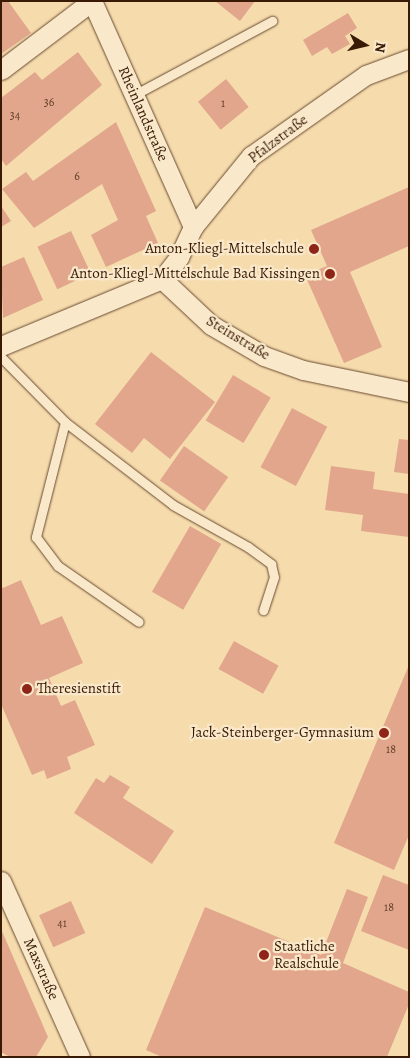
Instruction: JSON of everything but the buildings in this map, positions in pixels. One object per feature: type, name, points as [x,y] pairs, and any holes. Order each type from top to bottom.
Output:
[{"type":"street","points":[[1,70],[92,1]]},
{"type":"street","name":"Rheinlandstraße","points":[[92,1],[193,227]]},
{"type":"street","name":"Pfalzstraße","points":[[162,279],[179,257],[193,227],[251,156],[366,75],[409,59]]},
{"type":"street","points":[[1,346],[162,279]]},
{"type":"street","name":"Steinstraße","points":[[162,279],[211,325],[264,356],[303,370],[409,392]]},
{"type":"street","name":"Maxstraße","points":[[1,880],[80,1057]]},
{"type":"lane","points":[[134,95],[272,21]]},
{"type":"lane","points":[[1,357],[65,422],[174,505],[248,547],[271,564],[274,577],[263,610]]},
{"type":"lane","points":[[65,422],[36,538],[58,566],[139,622]]},
{"type":"place","name":"Anton-Kliegl-Mittelschule","points":[[314,249]]},
{"type":"place","name":"Anton-Kliegl-Mittelschule Bad Kissingen","points":[[330,274]]},
{"type":"place","name":"Theresienstift","points":[[27,689]]},
{"type":"place","name":"Jack-Steinberger-Gymnasium","points":[[384,733]]},
{"type":"place","name":"Staatliche Realschule","points":[[264,955]]}]
